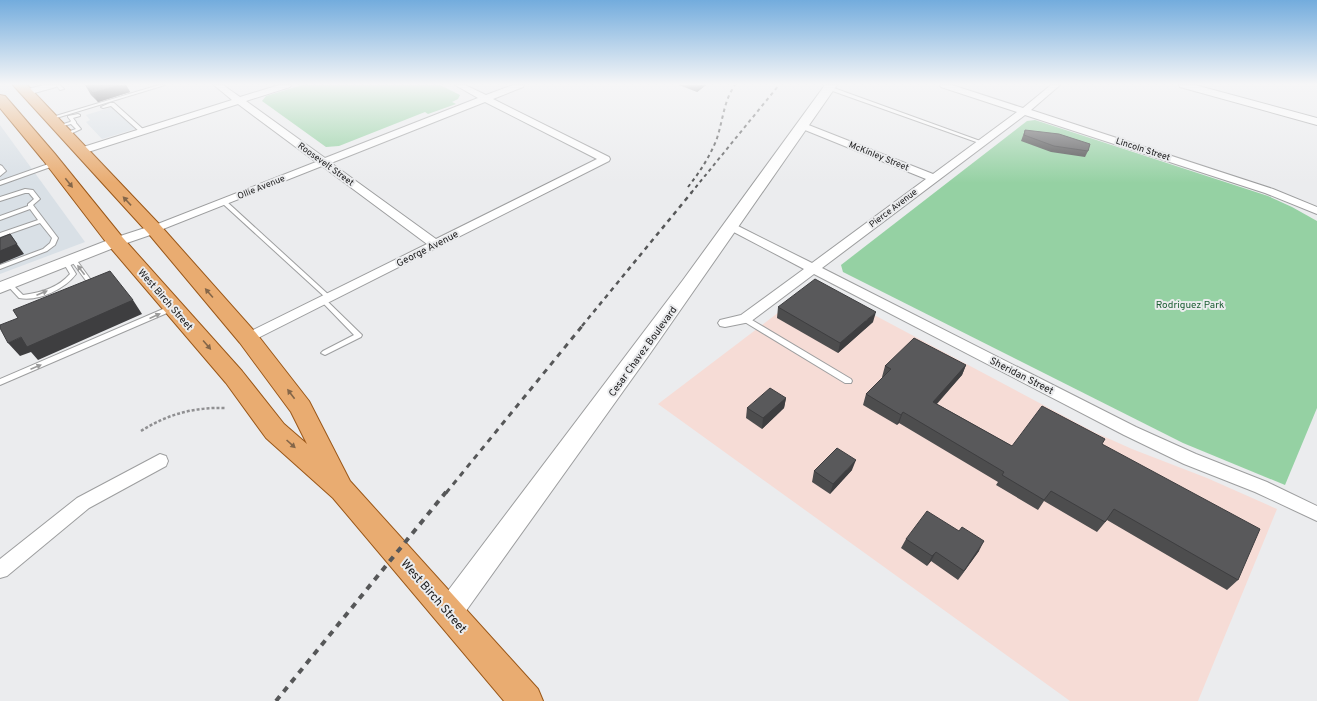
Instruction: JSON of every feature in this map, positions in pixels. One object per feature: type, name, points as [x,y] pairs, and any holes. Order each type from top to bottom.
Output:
[{"type":"main road","name":"West Birch Street","points":[[16,118],[116,242],[234,377],[275,430],[342,490],[526,701]]},
{"type":"main road","name":"West Birch Street","points":[[54,118],[81,151],[154,230],[248,338],[301,406],[342,490]]},
{"type":"main road","name":"Cesar Chavez Boulevard","points":[[448,613],[594,418],[732,227],[809,118]]},
{"type":"main road","points":[[26,130],[52,135],[63,148],[81,151]]},
{"type":"street","points":[[81,151],[184,118]]},
{"type":"street","name":"Roosevelt Street","points":[[263,118],[435,244]]},
{"type":"street","name":"Ollie Avenue","points":[[5,286],[116,242],[154,230],[438,118]]},
{"type":"street","name":"George Avenue","points":[[248,338],[604,159],[523,118]]},
{"type":"street","name":"Pierce Avenue","points":[[726,323],[745,319],[1015,118]]},
{"type":"street","name":"Lincoln Street","points":[[1045,118],[1269,190],[1317,211]]},
{"type":"street","points":[[1302,118],[1317,122]]},
{"type":"street","name":"McKinley Street","points":[[803,126],[933,178]]},
{"type":"street","name":"Sheridan Street","points":[[732,227],[1130,431],[1190,458],[1261,487],[1317,514]]},
{"type":"street","points":[[0,570],[83,503],[160,461]]},
{"type":"lane","points":[[59,123],[64,118]]},
{"type":"lane","points":[[59,123],[74,122],[71,118]]},
{"type":"lane","points":[[127,118],[142,131]]},
{"type":"lane","points":[[916,118],[981,142]]},
{"type":"lane","points":[[0,183],[54,164]]},
{"type":"lane","points":[[0,167],[3,171],[0,174]]},
{"type":"lane","points":[[0,199],[25,191],[31,191],[37,199],[31,204],[31,207],[0,218]]},
{"type":"lane","points":[[224,202],[326,299],[358,335],[325,353]]},
{"type":"lane","points":[[0,267],[45,250],[54,244],[55,238],[31,207]]},
{"type":"lane","points":[[0,235],[41,221]]},
{"type":"lane","points":[[70,260],[89,280]]},
{"type":"lane","points":[[5,286],[21,297],[34,296],[68,282],[73,274],[70,260]]},
{"type":"lane","points":[[0,382],[174,308]]},
{"type":"lane","points":[[745,319],[848,381]]},
{"type":"path","points":[[141,430],[156,421],[186,410],[207,407],[226,408]]},
{"type":"shaded area","points":[[88,118],[123,118],[135,129],[102,139],[86,122],[90,120]]},
{"type":"shaded area","points":[[0,125],[85,242],[0,274]]},
{"type":"shaded area","points":[[816,284],[1094,432],[1132,449],[1207,478],[1277,509],[1198,701],[1070,701],[658,404]]},
{"type":"green space","points":[[285,118],[411,118],[339,146],[326,147]]},
{"type":"green space","name":"Rodriguez Park","points":[[1035,120],[1268,196],[1317,221],[1317,408],[1285,485],[1183,443],[843,272],[841,265],[1027,121]]},
{"type":"building","points":[[1025,130],[1059,134],[1090,144],[1088,151],[1054,146],[1024,135]]},
{"type":"building","points":[[10,234],[17,244],[0,251],[0,238]]},
{"type":"building","points":[[110,271],[133,300],[27,347],[21,337],[8,343],[0,328],[0,325],[18,318],[13,310]]},
{"type":"building","points":[[815,279],[876,312],[840,343],[778,307]]},
{"type":"building","points":[[914,338],[966,365],[933,402],[1012,446],[1042,406],[1105,439],[1102,444],[1260,529],[1238,580],[1114,509],[1105,522],[1051,491],[1044,500],[1002,475],[1004,472],[903,412],[901,415],[866,394],[891,369],[885,366]]},
{"type":"building","points":[[770,388],[786,398],[763,418],[747,408]]},
{"type":"building","points":[[837,448],[856,460],[833,484],[814,471]]},
{"type":"building","points":[[927,511],[959,531],[962,527],[984,541],[964,571],[936,552],[932,556],[906,539]]},
{"type":"railway","points":[[688,187],[704,165],[716,141],[722,118]]},
{"type":"railway","points":[[691,193],[752,118]]},
{"type":"railway","points":[[582,326],[692,192]]},
{"type":"railway","points":[[446,493],[583,325]]},
{"type":"railway","points":[[276,701],[446,492]]}]
